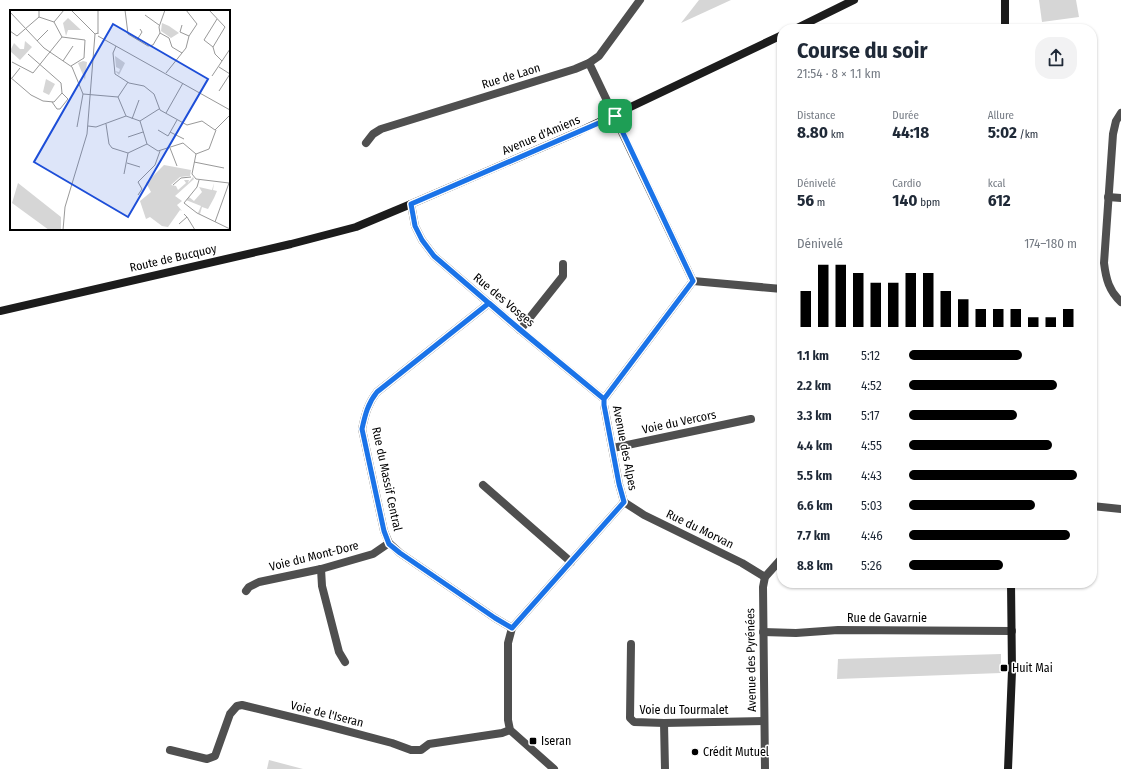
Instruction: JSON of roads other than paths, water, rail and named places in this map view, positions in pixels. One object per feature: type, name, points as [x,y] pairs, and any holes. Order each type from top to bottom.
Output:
[{"type":"main road","points":[[805,24],[854,0]]},
{"type":"main road","points":[[1005,0],[1005,24]]},
{"type":"main road","name":"Avenue d'Amiens","points":[[350,228],[411,204],[615,116],[777,38]]},
{"type":"main road","name":"Route de Bucquoy","points":[[0,311],[291,244],[350,228]]},
{"type":"main road","points":[[1008,769],[1012,679],[1011,588]]},
{"type":"street","name":"Rue de Laon","points":[[366,143],[373,134],[381,129],[575,69],[589,63],[599,56],[640,0]]},
{"type":"street","points":[[589,63],[693,281],[777,289]]},
{"type":"street","points":[[1121,113],[1116,121],[1113,134],[1104,263],[1108,285],[1121,302]]},
{"type":"street","points":[[1108,197],[1121,198]]},
{"type":"street","name":"Rue des Vosges","points":[[411,204],[415,226],[428,249],[434,256],[520,330],[604,399]]},
{"type":"street","points":[[520,330],[563,276],[563,264]]},
{"type":"street","name":"Avenue des Alpes","points":[[512,628],[624,502],[612,448],[604,399],[693,281]]},
{"type":"street","name":"Rue du Massif Central","points":[[489,303],[377,392],[371,400],[365,414],[362,429],[384,531],[389,544],[413,562],[512,628]]},
{"type":"street","name":"Voie du Vercors","points":[[612,448],[751,419]]},
{"type":"street","points":[[483,485],[571,562]]},
{"type":"street","name":"Rue du Morvan","points":[[624,502],[644,514],[742,563],[765,577]]},
{"type":"street","points":[[1097,507],[1121,509]]},
{"type":"street","name":"Voie du Mont-Dore","points":[[246,591],[249,587],[260,582],[321,569],[373,554],[389,544]]},
{"type":"street","points":[[765,577],[777,564]]},
{"type":"street","points":[[321,569],[322,586],[335,638],[339,652],[345,662]]},
{"type":"street","name":"Avenue des Pyrénées","points":[[765,577],[763,587],[765,769]]},
{"type":"street","points":[[512,628],[508,643],[508,720],[510,730],[554,769]]},
{"type":"street","name":"Rue de Gavarnie","points":[[763,632],[816,632],[838,630],[1012,631]]},
{"type":"street","name":"Voie du Tourmalet","points":[[631,644],[630,718],[634,722],[664,724],[764,721]]},
{"type":"street","name":"Voie de l'Iseran","points":[[170,750],[207,759],[215,756],[230,714],[237,706],[242,705],[392,743],[411,750],[421,750],[429,744],[494,734],[510,730]]},
{"type":"street","points":[[664,724],[665,769]]},
{"type":"place","name":"Huit Mai","points":[[1004,668]]},
{"type":"place","name":"Iseran","points":[[533,741]]},
{"type":"place","name":"Crédit Mutuel","points":[[695,752]]}]
